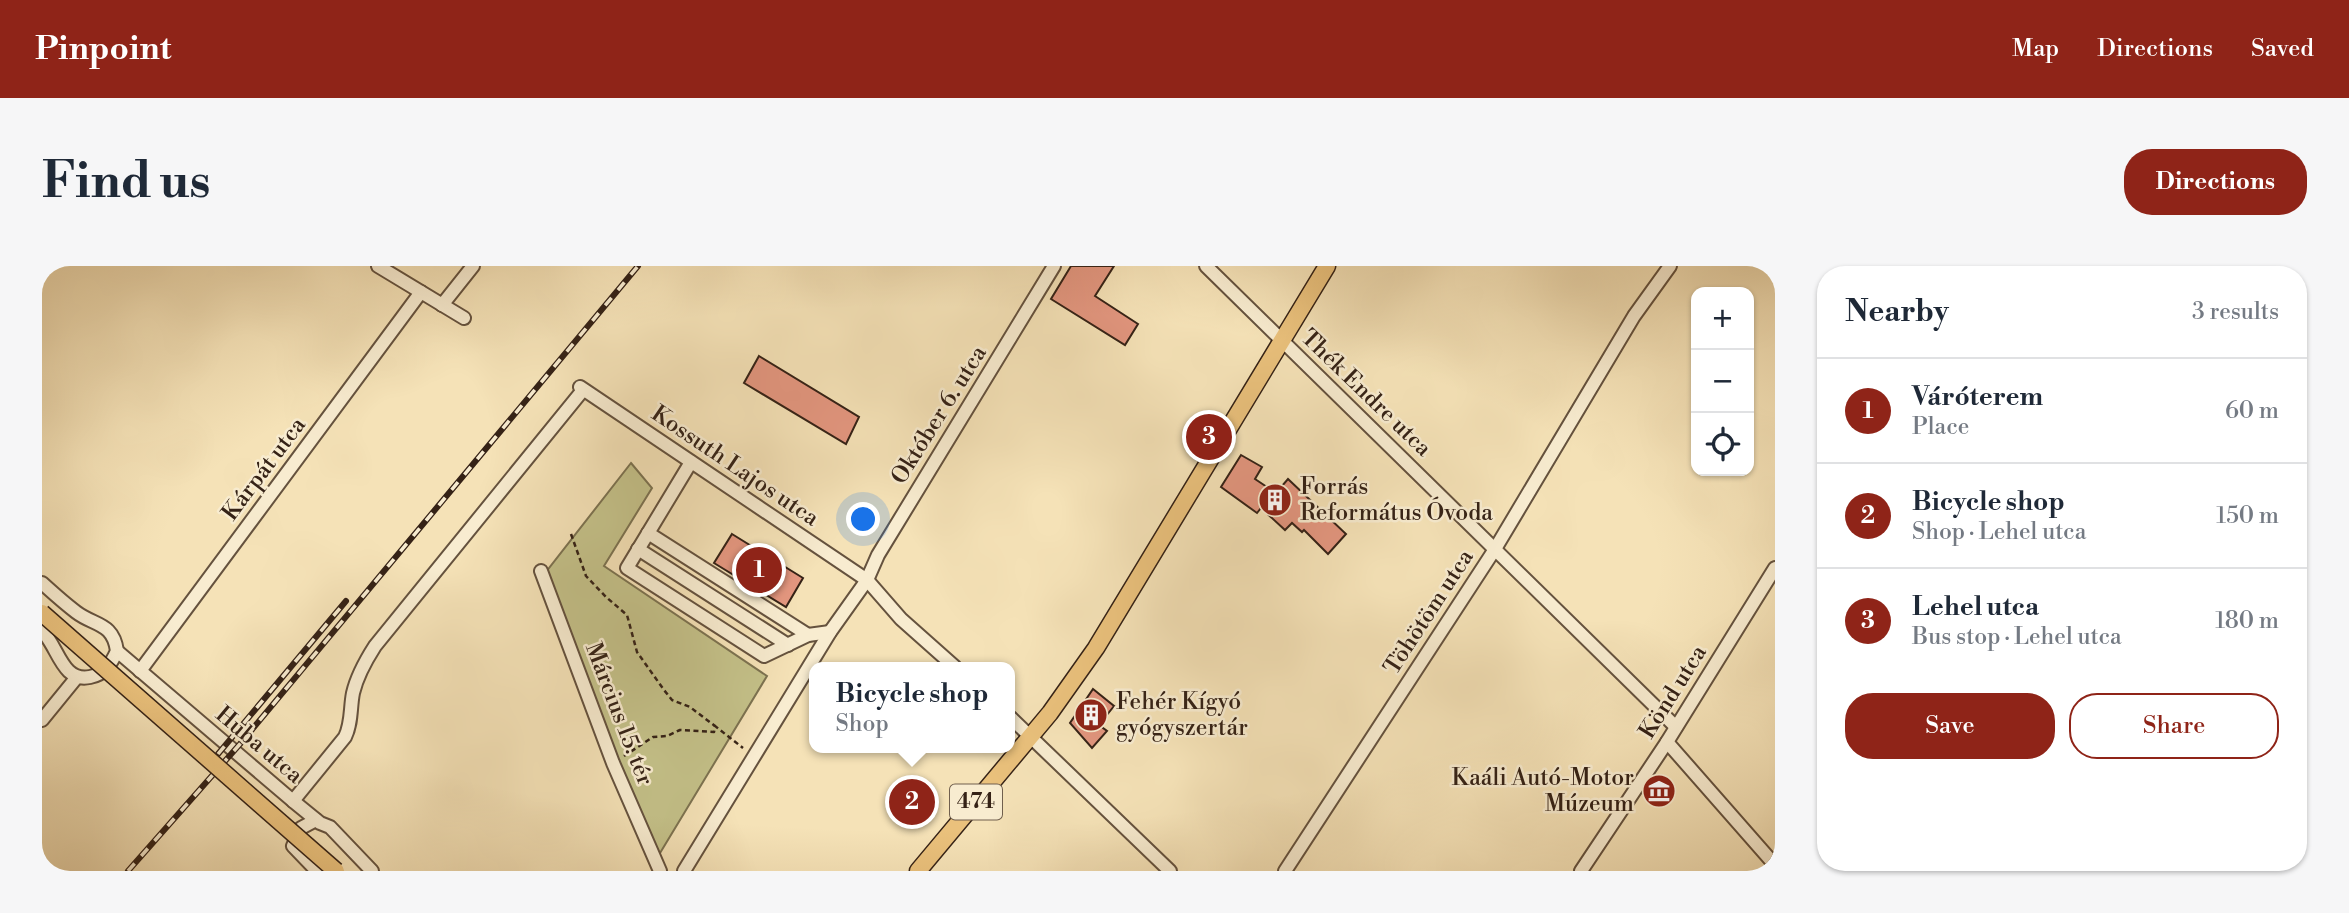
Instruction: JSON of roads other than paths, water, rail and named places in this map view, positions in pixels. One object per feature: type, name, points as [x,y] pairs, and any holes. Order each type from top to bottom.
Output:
[{"type":"main road","name":"474","points":[[918,871],[1058,704],[1096,648],[1327,266]]},
{"type":"main road","points":[[42,613],[336,871]]},
{"type":"street","points":[[378,266],[464,318]]},
{"type":"street","points":[[442,305],[473,266]]},
{"type":"street","name":"Október 6. utca","points":[[812,662],[867,580],[877,555],[1054,266]]},
{"type":"street","name":"Thék Endre utca","points":[[1206,266],[1676,727]]},
{"type":"street","name":"Töhötöm utca","points":[[1285,871],[1495,549],[1634,316],[1670,266]]},
{"type":"street","name":"Kárpát utca","points":[[140,671],[421,292]]},
{"type":"street","name":"Kossuth Lajos utca","points":[[293,801],[345,737],[349,728],[353,693],[375,646],[581,389],[867,580],[901,619],[949,662]]},
{"type":"street","points":[[691,462],[627,568],[764,656],[808,635],[830,632]]},
{"type":"street","points":[[648,533],[808,635]]},
{"type":"street","points":[[638,549],[788,645]]},
{"type":"street","name":"Könd utca","points":[[1581,871],[1667,743],[1775,568]]},
{"type":"street","name":"Március 15. tér","points":[[541,571],[613,763],[660,871]]},
{"type":"street","name":"Huba utca","points":[[42,583],[78,614],[99,623],[110,632],[117,651],[318,822],[330,827],[372,871]]},
{"type":"street","points":[[42,631],[48,636],[68,671],[77,677],[87,678],[101,674],[110,665],[117,651]]},
{"type":"street","name":"Október 6. utca","points":[[684,871],[809,666]]},
{"type":"street","points":[[42,720],[77,677]]},
{"type":"street","points":[[1015,722],[1170,871]]},
{"type":"street","points":[[1667,743],[1770,866]]},
{"type":"street","points":[[317,871],[293,846],[300,828],[318,822]]},
{"type":"railway","points":[[128,871],[240,744],[638,266]]},
{"type":"railway","points":[[218,754],[346,601]]},
{"type":"place","name":"Lehel utca","points":[[1209,437]]},
{"type":"place","name":"Forrás Református Óvoda","points":[[1275,500]]},
{"type":"place","name":"Váróterem","points":[[759,570]]},
{"type":"place","name":"Fehér Kígyó gyógyszertár","points":[[1091,715]]},
{"type":"place","name":"Kaáli Autó-Motor Múzeum","points":[[1659,791]]},
{"type":"place","name":"Bicycle shop","points":[[912,802]]}]
